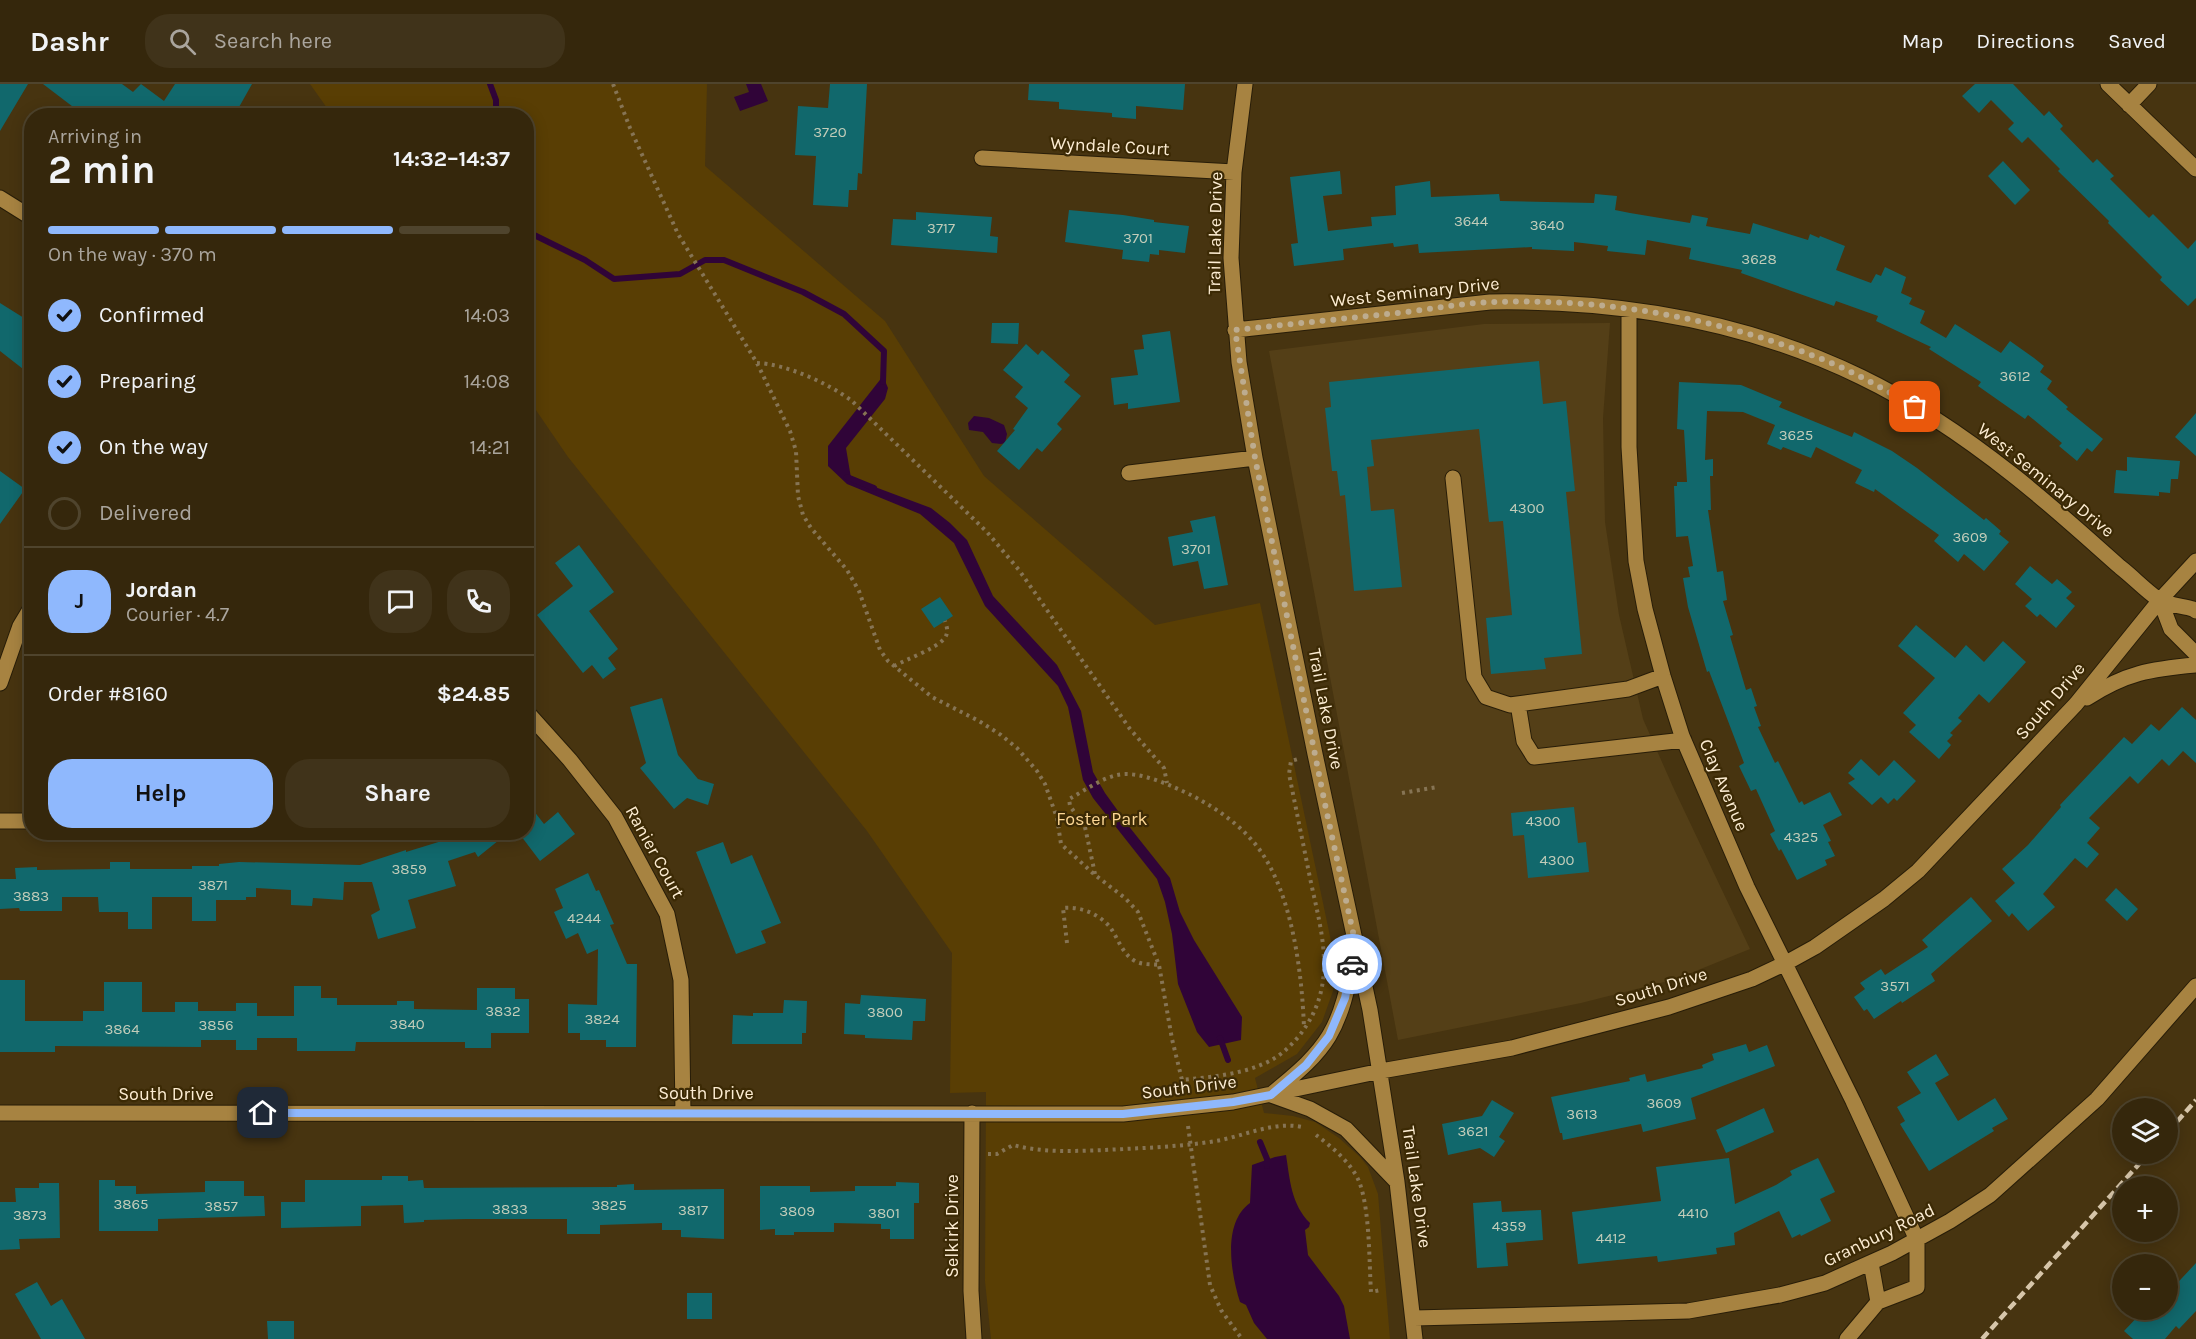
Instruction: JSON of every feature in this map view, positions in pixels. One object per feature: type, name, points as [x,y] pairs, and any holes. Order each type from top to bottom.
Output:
[{"type":"street","name":"Trail Lake Drive","points":[[1245,84],[1234,172],[1231,258],[1235,330],[1255,458],[1381,1071],[1397,1182],[1415,1339]]},
{"type":"street","points":[[2108,84],[2196,169]]},
{"type":"street","points":[[2129,105],[2149,84]]},
{"type":"street","name":"Wyndale Court","points":[[982,158],[1234,172]]},
{"type":"street","points":[[0,198],[24,213]]},
{"type":"street","name":"West Seminary Drive","points":[[1235,330],[1490,302],[1557,303],[1629,310],[1687,318],[1739,331],[1814,356],[1862,377],[1915,407],[2015,476],[2160,600],[2196,611]]},
{"type":"street","name":"Clay Avenue","points":[[1629,310],[1629,447],[1636,561],[1645,609],[1663,676],[1684,740],[1747,887],[1786,963],[1917,1240]]},
{"type":"street","points":[[1129,473],[1255,458]]},
{"type":"street","points":[[1453,478],[1474,676],[1486,697],[1510,705],[1628,689],[1663,676]]},
{"type":"street","name":"South Drive","points":[[0,1113],[1123,1114],[1233,1102],[1381,1071],[1512,1048],[1658,1010],[1752,979],[1815,947],[1884,899],[1918,871],[1951,839],[2076,704],[2160,600],[2196,561]]},
{"type":"street","name":"West Seminary Drive","points":[[2160,600],[2171,628],[2196,654]]},
{"type":"street","points":[[0,683],[24,619]]},
{"type":"street","points":[[2076,704],[2113,681],[2154,669],[2196,665]]},
{"type":"street","points":[[1518,704],[1524,741],[1534,757],[1684,740]]},
{"type":"street","name":"Ranier Court","points":[[534,721],[570,760],[615,817],[667,914],[681,980],[683,1113]]},
{"type":"street","points":[[0,821],[24,821]]},
{"type":"street","points":[[1271,1095],[1306,1065],[1329,1036],[1345,998],[1356,946]]},
{"type":"street","name":"Granbury Road","points":[[1414,1318],[1688,1311],[1780,1295],[1825,1283],[1917,1240],[1990,1195],[2097,1099],[2196,986]]},
{"type":"street","points":[[1271,1095],[1310,1108],[1346,1129],[1397,1182]]},
{"type":"street","name":"Selkirk Drive","points":[[972,1113],[971,1291],[974,1339]]},
{"type":"street","points":[[1847,1339],[1878,1302],[1917,1287],[1917,1240]]},
{"type":"street","points":[[1871,1263],[1878,1302]]},
{"type":"path","points":[[613,84],[630,128],[678,234],[757,363],[790,431],[796,451],[798,496],[803,515],[811,528],[847,570],[859,591],[880,650],[888,662],[932,697],[978,721],[1017,748],[1045,784],[1057,818],[1061,844],[1125,898],[1138,912],[1159,965],[1184,1090]]},
{"type":"path","points":[[757,363],[774,363],[826,385],[852,401],[987,532],[1019,570],[1131,729],[1164,768],[1167,783]]},
{"type":"path","points":[[894,666],[938,644],[945,638],[948,627],[945,621]]},
{"type":"path","points":[[1182,1080],[1218,1076],[1263,1065],[1284,1051],[1304,1029],[1316,1008],[1323,989],[1325,957],[1289,774],[1291,761],[1315,754]]},
{"type":"path","points":[[1095,875],[1085,826],[1070,806],[1069,799],[1104,779],[1120,774],[1167,783],[1224,815],[1248,837],[1275,876],[1294,938],[1303,989],[1304,1029]]},
{"type":"path","points":[[1402,793],[1438,787]]},
{"type":"path","points":[[1067,943],[1063,908],[1079,908],[1109,926],[1127,955],[1135,961],[1159,965]]},
{"type":"path","points":[[972,1154],[997,1154],[1013,1145],[1027,1149],[1155,1148],[1216,1141],[1288,1124],[1302,1127],[1334,1148],[1359,1183],[1366,1217],[1371,1292],[1381,1290]]},
{"type":"path","points":[[1188,1126],[1210,1285],[1221,1310],[1242,1339]]},
{"type":"shaded area","points":[[746,84],[761,84],[768,101],[740,111],[734,97],[749,92]]},
{"type":"shaded area","points":[[1610,323],[1603,418],[1605,522],[1619,615],[1643,719],[1750,949],[1676,979],[1581,1003],[1398,1040],[1269,351],[1484,324]]},
{"type":"shaded area","points":[[883,376],[888,388],[885,399],[846,448],[851,478],[931,508],[950,523],[967,540],[993,596],[1057,665],[1081,711],[1093,772],[1131,829],[1170,878],[1180,912],[1194,940],[1242,1017],[1241,1040],[1209,1047],[1197,1032],[1178,984],[1172,934],[1157,879],[1093,798],[1083,780],[1068,707],[1058,686],[985,606],[954,543],[920,514],[847,484],[828,466],[828,446]]},
{"type":"shaded area","points":[[974,416],[989,418],[1004,425],[1007,434],[1005,443],[992,443],[983,432],[969,430],[968,423]]},
{"type":"shaded area","points":[[1286,1155],[1295,1200],[1310,1223],[1305,1230],[1308,1255],[1344,1306],[1350,1339],[1267,1339],[1254,1323],[1246,1305],[1240,1302],[1232,1264],[1232,1236],[1241,1212],[1250,1203],[1252,1165]]},
{"type":"green space","name":"Foster Park","points":[[310,84],[707,84],[705,166],[885,321],[984,476],[1155,625],[1260,603],[1335,960],[1333,991],[1322,1022],[1297,1054],[1255,1078],[1264,1113],[1293,1116],[1315,1122],[1339,1138],[1368,1167],[1378,1194],[1390,1339],[991,1339],[985,1281],[986,1092],[950,1093],[952,953],[867,831],[568,457],[534,407],[534,108],[327,108]]},
{"type":"building","points":[[0,84],[28,84],[0,131]]},
{"type":"building","points":[[43,84],[122,84],[133,92],[141,84],[164,101],[175,84],[252,84],[238,108],[74,108]]},
{"type":"building","points":[[830,84],[867,84],[862,174],[858,173],[857,190],[849,190],[848,207],[813,205],[816,156],[795,155],[798,106],[828,108]]},
{"type":"building","points":[[1029,84],[1185,84],[1183,110],[1136,106],[1136,119],[1112,117],[1112,113],[1059,109],[1059,102],[1028,100]]},
{"type":"building","points":[[1975,84],[2013,84],[2044,116],[2049,111],[2063,126],[2060,129],[2093,163],[2097,159],[2114,176],[2110,179],[2149,218],[2153,214],[2188,249],[2196,240],[2196,298],[2188,306],[2160,280],[2162,277],[2058,171],[2060,169],[2028,137],[2022,143],[2008,129],[2014,123],[1991,100],[1979,113],[1962,96]]},
{"type":"building","points":[[2003,161],[2030,190],[2015,205],[1988,176]]},
{"type":"building","points":[[1340,171],[1342,194],[1323,196],[1328,231],[1372,226],[1371,217],[1396,215],[1395,186],[1430,181],[1431,197],[1499,194],[1500,201],[1594,203],[1595,194],[1617,196],[1615,210],[1630,213],[1690,223],[1692,215],[1708,218],[1706,226],[1750,234],[1753,223],[1808,240],[1810,234],[1819,238],[1820,236],[1845,246],[1836,270],[1871,283],[1876,274],[1881,276],[1885,267],[1906,277],[1901,293],[1912,298],[1909,304],[1925,311],[1920,323],[1946,338],[1955,324],[2001,353],[2010,341],[2034,358],[2044,366],[2040,372],[2052,381],[2047,389],[2068,407],[2066,409],[2103,439],[2092,452],[2087,448],[2077,461],[2059,446],[2062,443],[2028,415],[2025,419],[1978,386],[1981,382],[1929,349],[1931,347],[1876,321],[1878,316],[1836,301],[1834,306],[1741,273],[1742,270],[1689,259],[1691,248],[1647,240],[1645,255],[1607,251],[1608,246],[1574,242],[1574,251],[1532,249],[1532,247],[1419,253],[1418,244],[1394,247],[1393,243],[1343,249],[1344,260],[1294,266],[1291,244],[1298,243],[1290,177]]},
{"type":"building","points":[[1069,210],[1123,215],[1154,220],[1154,222],[1189,226],[1185,253],[1159,250],[1159,255],[1150,254],[1149,262],[1122,259],[1123,250],[1065,242]]},
{"type":"building","points":[[916,212],[992,217],[990,236],[998,237],[997,253],[891,245],[893,219],[916,220]]},
{"type":"building","points":[[0,303],[24,318],[24,370],[0,351]]},
{"type":"building","points":[[992,323],[1019,323],[1018,344],[991,343]]},
{"type":"building","points":[[1170,331],[1180,402],[1128,409],[1128,403],[1114,405],[1111,378],[1138,375],[1134,350],[1144,349],[1142,335]]},
{"type":"building","points":[[1026,344],[1038,355],[1042,350],[1070,375],[1064,382],[1081,396],[1057,424],[1062,429],[1042,452],[1037,448],[1019,470],[997,451],[1015,430],[1013,429],[1028,408],[1015,397],[1023,387],[1003,370]]},
{"type":"building","points":[[1539,361],[1543,404],[1566,401],[1575,491],[1566,492],[1582,654],[1544,658],[1546,669],[1491,674],[1486,618],[1512,615],[1503,521],[1489,522],[1479,429],[1371,440],[1374,466],[1367,467],[1371,511],[1394,509],[1402,587],[1354,591],[1345,495],[1340,496],[1337,471],[1332,471],[1325,408],[1331,407],[1329,382]]},
{"type":"building","points":[[1679,382],[1741,385],[1782,402],[1779,407],[1852,437],[1854,432],[1892,451],[1917,468],[1984,520],[1986,518],[2001,531],[1999,534],[2009,542],[1984,571],[1964,554],[1958,562],[1934,541],[1939,535],[1875,489],[1874,492],[1855,483],[1862,470],[1816,447],[1811,458],[1783,447],[1781,450],[1767,444],[1775,425],[1743,412],[1707,411],[1705,460],[1713,459],[1713,476],[1710,476],[1711,510],[1708,510],[1717,572],[1723,571],[1727,600],[1723,601],[1733,635],[1730,636],[1746,690],[1751,688],[1757,706],[1754,707],[1761,726],[1758,727],[1775,763],[1778,761],[1799,803],[1802,801],[1804,805],[1830,792],[1842,815],[1823,825],[1835,856],[1825,860],[1827,865],[1797,880],[1781,849],[1779,851],[1770,834],[1775,831],[1756,789],[1751,791],[1739,766],[1744,763],[1709,671],[1707,672],[1688,607],[1683,578],[1690,577],[1688,567],[1693,566],[1688,536],[1676,537],[1674,486],[1677,486],[1677,482],[1687,482],[1684,430],[1677,429]]},
{"type":"building","points":[[2196,413],[2196,456],[2175,437]]},
{"type":"building","points":[[2127,457],[2180,461],[2178,479],[2171,479],[2170,493],[2159,492],[2159,496],[2114,493],[2116,470],[2127,471]]},
{"type":"building","points":[[0,471],[24,490],[0,524]]},
{"type":"building","points":[[1215,516],[1228,585],[1204,589],[1198,561],[1173,566],[1168,537],[1193,532],[1190,521]]},
{"type":"building","points":[[579,545],[614,592],[589,611],[618,649],[608,658],[616,669],[603,679],[592,665],[583,673],[537,615],[573,586],[555,563]]},
{"type":"building","points":[[2030,566],[2052,584],[2057,579],[2072,592],[2066,598],[2075,606],[2056,628],[2040,614],[2037,617],[2025,606],[2032,599],[2015,584]]},
{"type":"building","points":[[940,597],[953,616],[934,628],[921,609]]},
{"type":"building","points":[[1916,625],[1955,658],[1966,645],[1984,662],[2003,641],[2026,662],[1989,703],[1979,694],[1958,718],[1962,721],[1950,733],[1953,735],[1947,741],[1951,745],[1939,759],[1909,732],[1916,725],[1903,713],[1935,678],[1898,646]]},
{"type":"building","points":[[662,698],[678,755],[698,779],[714,784],[708,805],[687,798],[674,809],[640,768],[646,763],[630,707]]},
{"type":"building","points":[[2182,707],[2196,720],[2196,763],[2183,751],[2169,766],[2162,759],[2138,784],[2130,776],[2089,818],[2100,828],[2087,843],[2099,854],[2087,868],[2075,858],[2043,894],[2055,907],[2028,931],[2012,913],[2009,917],[1995,901],[2015,883],[2002,869],[2028,845],[2061,807],[2060,805],[2124,737],[2132,744],[2151,724],[2159,731]]},
{"type":"building","points":[[1861,759],[1879,776],[1894,760],[1916,781],[1897,801],[1894,798],[1888,804],[1881,797],[1872,805],[1848,783],[1855,779],[1848,773]]},
{"type":"building","points":[[1574,807],[1578,843],[1586,842],[1589,872],[1528,878],[1524,835],[1513,836],[1511,813]]},
{"type":"building","points":[[534,811],[544,824],[558,812],[575,834],[540,861],[524,840],[534,840]]},
{"type":"building","points":[[445,840],[499,840],[478,857],[475,852],[448,861],[456,886],[408,900],[416,928],[378,939],[371,915],[380,910],[372,882],[344,882],[343,900],[313,898],[312,906],[291,905],[291,890],[256,888],[256,897],[246,897],[246,900],[216,900],[216,921],[192,921],[192,897],[152,897],[152,929],[128,929],[128,912],[99,912],[98,897],[62,897],[62,911],[0,909],[0,879],[16,879],[15,868],[110,869],[110,862],[130,862],[130,869],[192,869],[192,866],[219,866],[219,864],[239,862],[360,865],[406,850],[406,852]]},
{"type":"building","points":[[723,842],[731,864],[752,855],[781,923],[761,931],[766,943],[736,954],[696,852]]},
{"type":"building","points":[[588,873],[596,891],[599,890],[614,924],[610,925],[627,964],[637,964],[636,1047],[606,1047],[606,1040],[580,1040],[580,1033],[568,1033],[568,1004],[597,1005],[598,949],[587,954],[578,933],[566,939],[554,912],[563,908],[555,889]]},
{"type":"building","points":[[2116,888],[2138,909],[2127,921],[2105,900]]},
{"type":"building","points":[[1971,897],[1992,921],[1931,974],[1935,981],[1874,1019],[1867,1009],[1864,1011],[1854,997],[1865,989],[1860,983],[1881,969],[1885,975],[1928,947],[1922,940]]},
{"type":"building","points":[[0,980],[25,980],[25,1021],[83,1021],[83,1011],[104,1011],[104,982],[142,982],[142,1012],[175,1012],[175,1002],[198,1002],[198,1011],[236,1011],[236,1003],[257,1003],[257,1016],[294,1016],[294,986],[321,986],[321,998],[337,998],[337,1005],[397,1005],[397,1001],[414,1001],[414,1009],[477,1010],[477,988],[515,988],[515,999],[529,999],[529,1033],[491,1033],[491,1048],[465,1048],[465,1042],[356,1042],[355,1051],[297,1051],[297,1038],[257,1038],[257,1050],[236,1050],[236,1040],[201,1040],[201,1047],[55,1046],[55,1052],[0,1052]]},
{"type":"building","points":[[861,995],[926,999],[925,1021],[913,1021],[912,1040],[865,1038],[865,1035],[844,1034],[845,1003],[860,1004]]},
{"type":"building","points":[[784,1000],[807,1001],[806,1033],[802,1033],[802,1044],[732,1044],[733,1015],[783,1013]]},
{"type":"building","points":[[1746,1044],[1749,1052],[1767,1045],[1775,1066],[1691,1098],[1696,1119],[1643,1132],[1641,1124],[1563,1140],[1551,1097],[1630,1081],[1629,1078],[1645,1074],[1647,1082],[1703,1068],[1702,1065],[1714,1060],[1712,1054]]},
{"type":"building","points":[[1936,1054],[1949,1075],[1935,1083],[1958,1121],[1995,1098],[2008,1119],[1992,1128],[1994,1131],[1929,1171],[1900,1124],[1905,1121],[1897,1107],[1921,1093],[1907,1072]]},
{"type":"building","points":[[1492,1100],[1514,1113],[1499,1137],[1505,1141],[1494,1157],[1480,1148],[1448,1155],[1442,1124],[1482,1116]]},
{"type":"building","points":[[1764,1108],[1774,1132],[1726,1153],[1716,1130]]},
{"type":"building","points":[[1729,1158],[1735,1204],[1776,1185],[1792,1175],[1790,1171],[1818,1158],[1835,1192],[1820,1199],[1831,1221],[1792,1238],[1779,1211],[1734,1233],[1735,1245],[1716,1248],[1717,1254],[1658,1262],[1657,1256],[1578,1264],[1572,1212],[1661,1201],[1656,1167]]},
{"type":"building","points":[[382,1176],[408,1176],[408,1181],[423,1180],[424,1188],[617,1187],[617,1185],[634,1184],[634,1190],[724,1189],[724,1239],[681,1237],[681,1230],[662,1230],[662,1223],[600,1225],[600,1234],[567,1234],[567,1219],[424,1220],[424,1222],[404,1223],[403,1205],[361,1206],[361,1226],[281,1228],[281,1202],[305,1202],[305,1180],[382,1180]]},
{"type":"building","points":[[99,1180],[115,1180],[115,1186],[136,1186],[136,1194],[205,1192],[205,1181],[244,1181],[244,1196],[264,1196],[265,1216],[158,1219],[158,1231],[99,1231]]},
{"type":"building","points":[[896,1182],[919,1183],[919,1203],[914,1203],[914,1239],[890,1239],[890,1229],[881,1229],[881,1224],[834,1223],[834,1232],[794,1232],[794,1235],[775,1235],[775,1229],[760,1230],[760,1186],[810,1186],[810,1192],[855,1191],[855,1186],[896,1186]]},
{"type":"building","points":[[39,1183],[59,1183],[60,1238],[19,1239],[20,1249],[0,1250],[0,1202],[16,1202],[15,1188],[39,1188]]},
{"type":"building","points":[[1501,1201],[1502,1212],[1541,1210],[1543,1240],[1506,1243],[1508,1266],[1477,1268],[1473,1203]]},
{"type":"building","points":[[2196,1263],[2196,1311],[2179,1329],[2176,1326],[2165,1339],[2133,1339],[2124,1331],[2134,1320],[2178,1320],[2178,1282]]},
{"type":"building","points":[[37,1282],[51,1306],[62,1299],[85,1339],[41,1339],[15,1294]]},
{"type":"building","points":[[687,1293],[712,1293],[712,1319],[687,1319]]},
{"type":"building","points":[[267,1321],[294,1321],[294,1339],[268,1339]]},
{"type":"waterway","points":[[490,84],[496,100],[496,108]]},
{"type":"waterway","points":[[534,235],[585,260],[614,279],[680,274],[705,260],[724,260],[803,292],[844,314],[884,351],[883,382]]},
{"type":"waterway","points":[[847,477],[874,488]]},
{"type":"waterway","points":[[1220,1038],[1228,1060]]},
{"type":"waterway","points":[[1260,1142],[1267,1159],[1267,1166]]},
{"type":"railway","points":[[2178,1121],[2196,1100]]},
{"type":"railway","points":[[1982,1339],[2139,1164]]},
{"type":"way so far","points":[[1352,964],[1356,946],[1255,458],[1235,330],[1490,302],[1557,303],[1629,310],[1687,318],[1769,340],[1862,377],[1915,407]]},
{"type":"route","points":[[263,1113],[1123,1114],[1233,1102],[1271,1095],[1306,1065],[1329,1036],[1345,998],[1352,964]]}]
